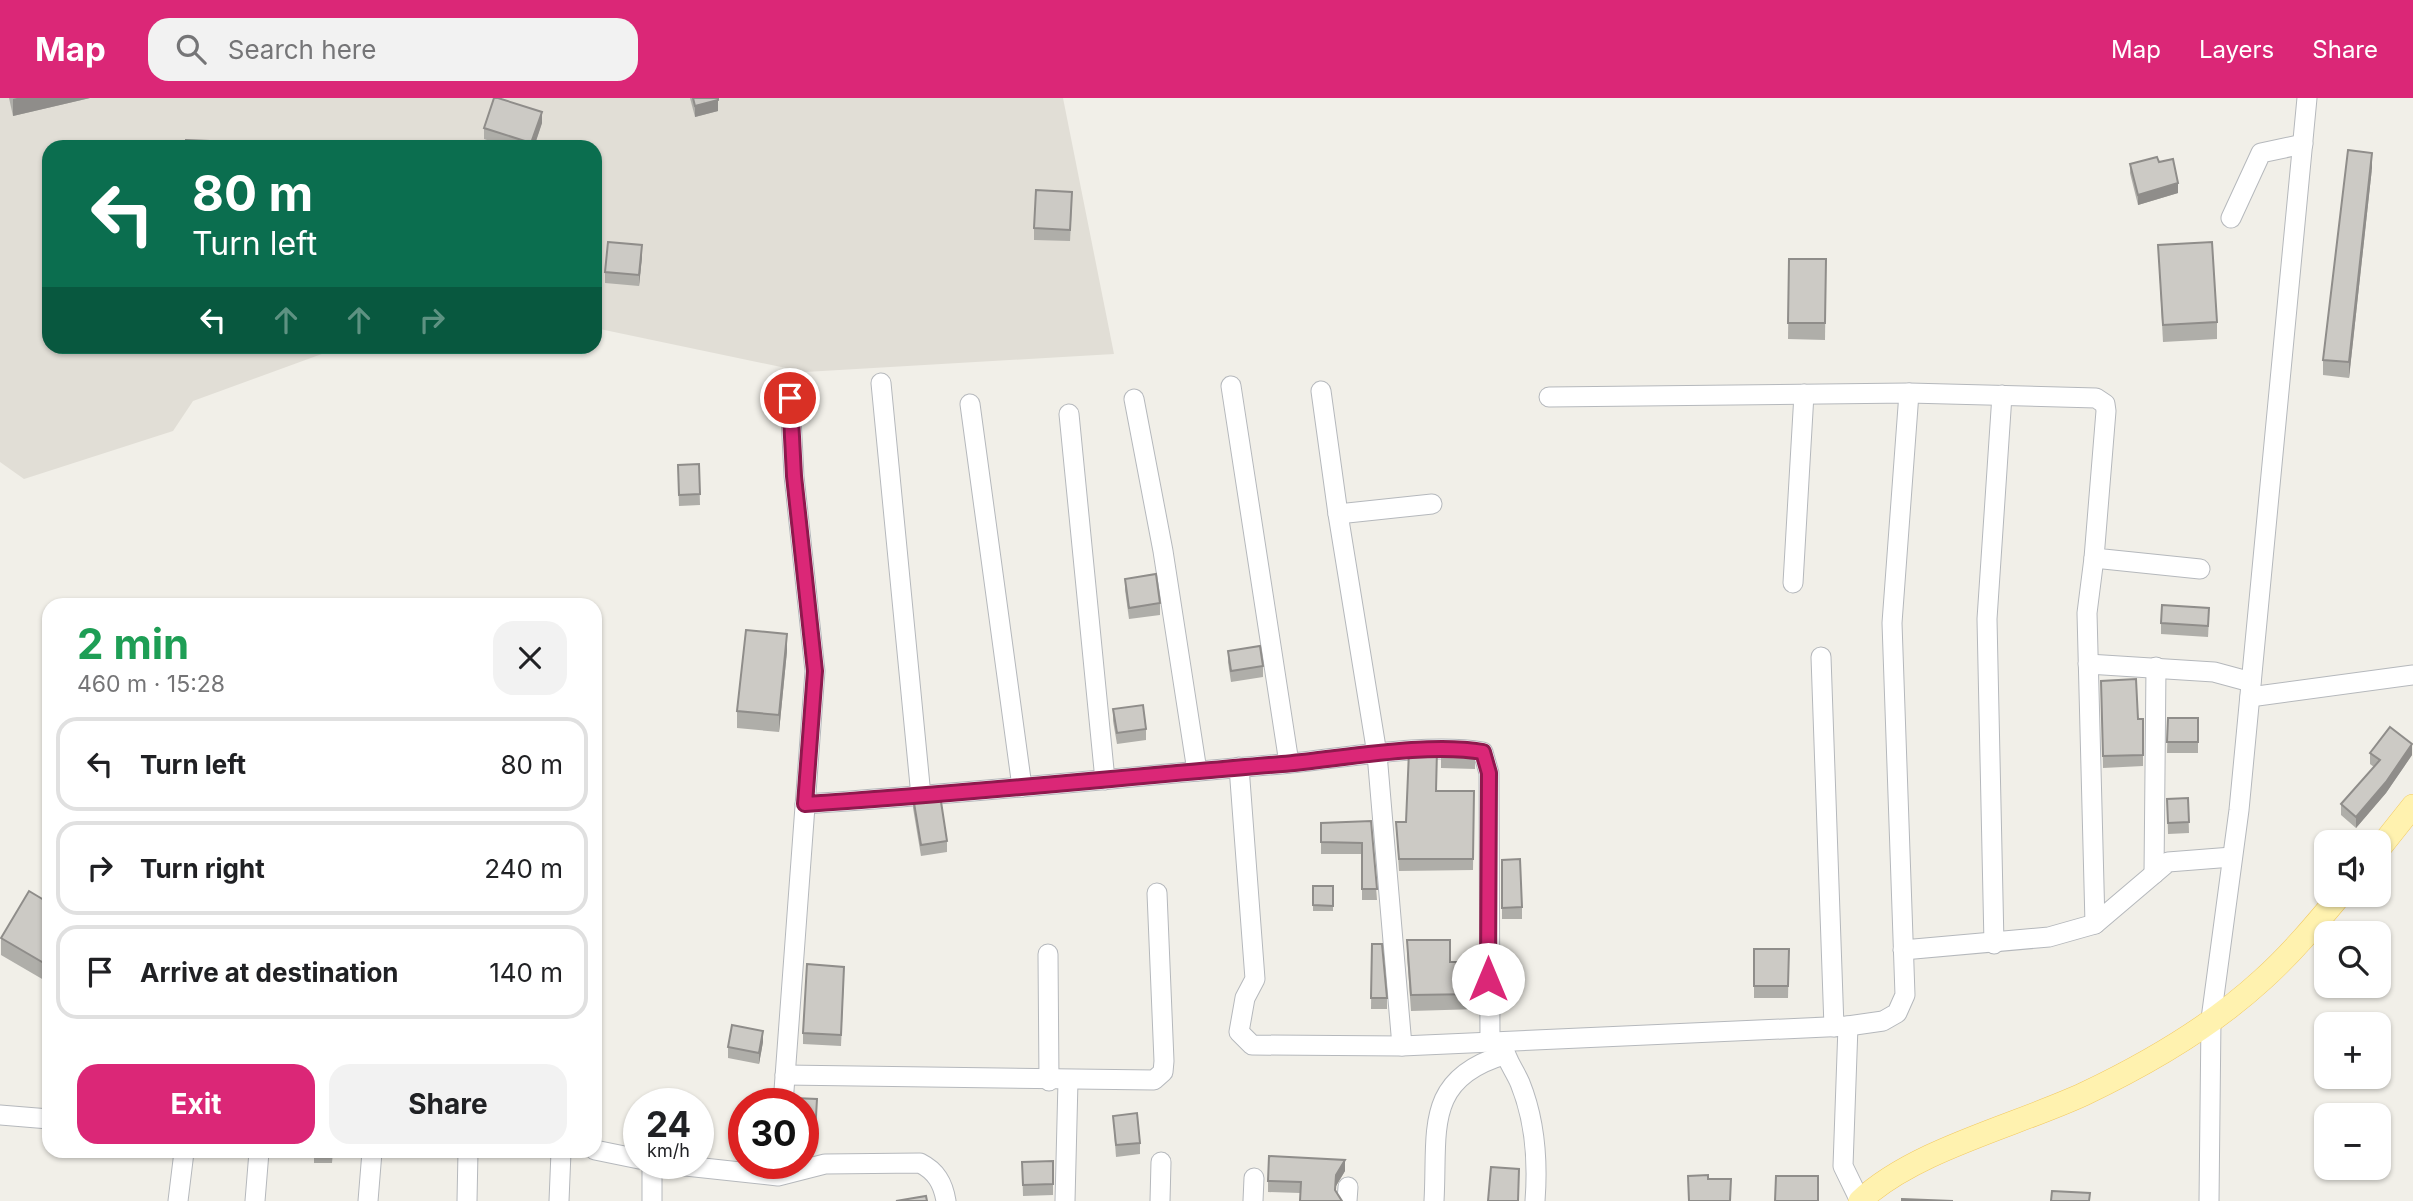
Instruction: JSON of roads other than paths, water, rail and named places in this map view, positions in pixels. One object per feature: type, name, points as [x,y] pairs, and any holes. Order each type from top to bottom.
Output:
[{"type":"main road","points":[[2391,834],[2413,806]]},
{"type":"main road","points":[[1860,1201],[1892,1176],[2084,1094],[2156,1055],[2211,1019],[2261,981],[2329,907]]},
{"type":"street","points":[[2209,1201],[2211,1019],[2250,690],[2307,98]]},
{"type":"street","points":[[2231,218],[2260,153],[2303,144]]},
{"type":"street","points":[[881,383],[921,796]]},
{"type":"street","points":[[1231,386],[1289,763]]},
{"type":"street","points":[[1321,391],[1377,754],[1402,1046]]},
{"type":"street","points":[[1239,767],[1255,979],[1245,998],[1239,1032],[1252,1045],[1499,1046],[1841,1026],[1883,1021],[1897,1013],[1905,995],[1892,623],[1909,393]]},
{"type":"street","points":[[1549,397],[1909,393],[2088,396],[2105,404],[2094,558],[2087,613],[2095,924]]},
{"type":"street","points":[[1793,583],[1804,394]]},
{"type":"street","points":[[1994,944],[1987,619],[2002,395]]},
{"type":"street","points":[[784,1088],[815,671],[794,476],[790,398]]},
{"type":"street","points":[[1134,399],[1163,551],[1197,771]]},
{"type":"street","points":[[970,404],[1022,787]]},
{"type":"street","points":[[1069,414],[1105,780]]},
{"type":"street","points":[[1338,514],[1432,504]]},
{"type":"street","points":[[2094,558],[2200,569]]},
{"type":"street","points":[[1821,657],[1841,1026],[1843,1166],[1860,1201]]},
{"type":"street","points":[[2088,664],[2214,672],[2250,690],[2413,675]]},
{"type":"street","points":[[2154,874],[2156,667]]},
{"type":"street","points":[[805,804],[1105,780],[1377,754],[1465,749],[1483,752],[1487,759],[1499,1046],[1520,1084],[1531,1124],[1537,1157],[1535,1201]]},
{"type":"street","points":[[1903,950],[2049,937],[2095,924],[2168,862],[2232,857]]},
{"type":"street","points":[[785,1075],[1058,1081],[1154,1080],[1163,1072],[1157,893]]},
{"type":"street","points":[[1048,954],[1065,1201]]},
{"type":"street","points":[[1434,1201],[1439,1109],[1448,1089],[1461,1074],[1499,1046]]},
{"type":"street","points":[[0,1115],[42,1118]]},
{"type":"street","points":[[602,1152],[623,1156]]},
{"type":"street","points":[[178,1201],[183,1158]]},
{"type":"street","points":[[255,1201],[259,1158]]},
{"type":"street","points":[[368,1201],[372,1158]]},
{"type":"street","points":[[467,1201],[468,1158]]},
{"type":"street","points":[[559,1201],[561,1158]]},
{"type":"street","points":[[1160,1201],[1161,1162]]},
{"type":"street","points":[[819,1165],[920,1163],[932,1168],[946,1201]]},
{"type":"street","points":[[1252,1201],[1254,1178]]},
{"type":"street","points":[[652,1179],[652,1201]]}]
